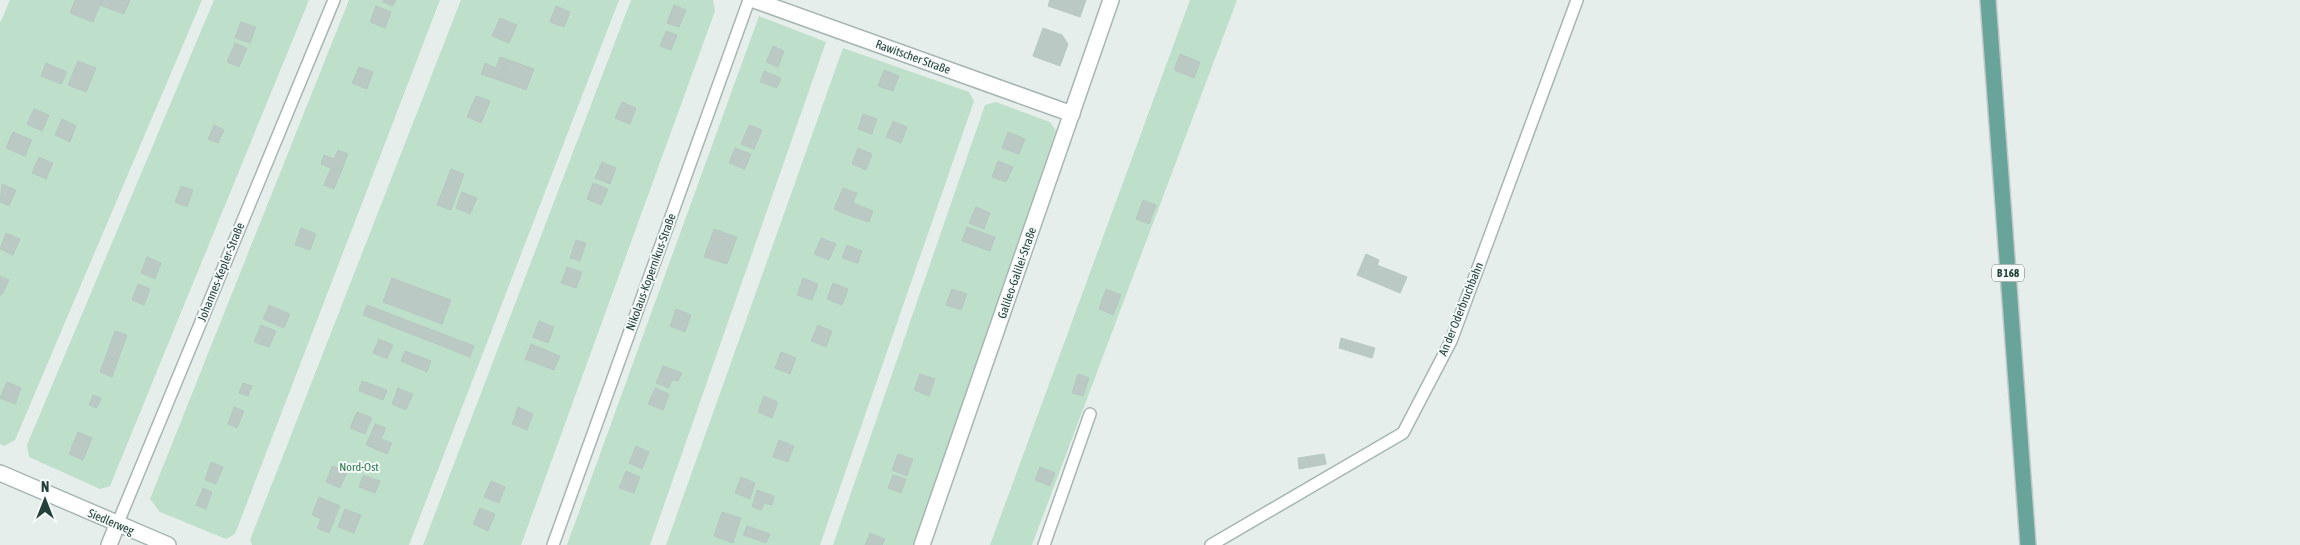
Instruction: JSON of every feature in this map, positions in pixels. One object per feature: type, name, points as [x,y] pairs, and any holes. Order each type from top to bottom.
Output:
[{"type":"main road","name":"B 168","points":[[1988,0],[2028,545]]},
{"type":"street","name":"Rawitscher Straße","points":[[754,0],[1072,114]]},
{"type":"street","name":"Galileo-Galilei-Straße","points":[[922,545],[1111,0]]},
{"type":"street","name":"Siedlerweg","points":[[0,473],[117,525],[168,545]]},
{"type":"street","name":"Johannes-Kepler-Straße","points":[[109,545],[117,525]]},
{"type":"lane","name":"Johannes-Kepler-Straße","points":[[117,525],[334,0]]},
{"type":"lane","name":"Nikolaus-Kopernikus-Straße","points":[[553,545],[749,0]]},
{"type":"lane","name":"An der Oderbruchbahn","points":[[1211,545],[1403,433],[1450,341],[1577,0]]},
{"type":"lane","points":[[1044,545],[1090,414]]},
{"type":"green space","points":[[10,0],[202,0],[15,440],[4,446],[0,444],[0,23]]},
{"type":"green space","points":[[214,0],[309,0],[110,486],[100,489],[29,457],[27,445]]},
{"type":"green space","points":[[349,0],[440,0],[235,534],[226,539],[160,512],[150,499]]},
{"type":"green space","name":"Nord-Ost","points":[[461,0],[619,0],[409,545],[252,545],[250,540]]},
{"type":"green space","points":[[631,0],[713,0],[715,11],[521,545],[423,545]]},
{"type":"green space","points":[[1190,0],[1237,0],[1032,545],[990,545]]},
{"type":"green space","points":[[759,16],[826,42],[650,545],[567,545]]},
{"type":"green space","points":[[843,48],[969,92],[974,101],[820,545],[666,545]]},
{"type":"green space","points":[[996,102],[1050,122],[1056,131],[915,545],[833,545],[985,105]]},
{"type":"building","points":[[75,0],[102,0],[93,22],[70,13]]},
{"type":"building","points":[[102,0],[130,0],[124,14],[100,5]]},
{"type":"building","points":[[384,0],[396,0],[393,6],[383,2]]},
{"type":"building","points":[[1050,0],[1086,0],[1080,17],[1048,6]]},
{"type":"building","points":[[674,5],[686,10],[679,27],[667,23]]},
{"type":"building","points":[[376,6],[391,12],[385,28],[370,22]]},
{"type":"building","points":[[556,6],[570,12],[564,27],[550,22]]},
{"type":"building","points":[[500,18],[517,25],[509,43],[492,36]]},
{"type":"building","points":[[241,22],[256,27],[250,43],[235,38]]},
{"type":"building","points":[[1043,28],[1062,35],[1068,44],[1060,66],[1033,56]]},
{"type":"building","points":[[666,31],[677,35],[671,50],[660,46]]},
{"type":"building","points":[[235,43],[247,48],[239,67],[227,62]]},
{"type":"building","points":[[773,46],[784,51],[778,67],[766,62]]},
{"type":"building","points":[[1180,54],[1200,62],[1194,78],[1174,70]]},
{"type":"building","points":[[500,57],[509,60],[501,81],[481,74],[485,63],[496,68]]},
{"type":"building","points":[[509,60],[534,69],[526,90],[501,81]]},
{"type":"building","points":[[78,61],[96,68],[86,92],[68,85]]},
{"type":"building","points":[[46,63],[67,72],[61,84],[41,76]]},
{"type":"building","points":[[359,67],[373,72],[367,89],[352,83]]},
{"type":"building","points":[[884,70],[899,76],[893,91],[878,86]]},
{"type":"building","points":[[764,71],[781,78],[777,88],[760,82]]},
{"type":"building","points":[[476,96],[490,101],[481,123],[467,117]]},
{"type":"building","points":[[622,102],[636,108],[630,124],[615,118]]},
{"type":"building","points":[[34,109],[49,115],[42,131],[27,124]]},
{"type":"building","points":[[863,114],[877,119],[872,134],[858,129]]},
{"type":"building","points":[[62,119],[76,126],[70,142],[55,135]]},
{"type":"building","points":[[893,121],[907,127],[901,143],[886,137]]},
{"type":"building","points":[[214,125],[224,130],[218,143],[208,139]]},
{"type":"building","points":[[749,125],[762,130],[754,149],[741,144]]},
{"type":"building","points":[[13,132],[32,140],[25,156],[6,148]]},
{"type":"building","points":[[1008,132],[1025,139],[1019,154],[1002,148]]},
{"type":"building","points":[[735,148],[751,154],[745,169],[729,163]]},
{"type":"building","points":[[858,148],[872,154],[866,170],[852,164]]},
{"type":"building","points":[[338,150],[348,154],[341,172],[321,164],[324,155],[334,159]]},
{"type":"building","points":[[39,157],[53,163],[46,179],[32,173]]},
{"type":"building","points":[[998,161],[1013,167],[1006,182],[992,177]]},
{"type":"building","points":[[602,162],[616,168],[610,184],[595,178]]},
{"type":"building","points":[[331,168],[341,172],[334,189],[324,185]]},
{"type":"building","points":[[451,169],[464,174],[451,210],[437,205]]},
{"type":"building","points":[[593,183],[608,189],[601,205],[587,199]]},
{"type":"building","points":[[2,184],[16,190],[9,206],[0,202]]},
{"type":"building","points":[[181,186],[193,190],[187,207],[175,202]]},
{"type":"building","points":[[843,188],[857,193],[848,215],[834,209]]},
{"type":"building","points":[[462,192],[477,198],[470,214],[456,208]]},
{"type":"building","points":[[1143,200],[1156,205],[1149,224],[1136,219]]},
{"type":"building","points":[[853,203],[873,211],[869,222],[848,215]]},
{"type":"building","points":[[976,207],[990,213],[984,229],[969,223]]},
{"type":"building","points":[[967,227],[995,237],[990,251],[962,241]]},
{"type":"building","points":[[301,228],[316,234],[310,250],[295,245]]},
{"type":"building","points":[[714,229],[737,237],[727,264],[704,257]]},
{"type":"building","points":[[6,233],[20,239],[13,255],[0,249]]},
{"type":"building","points":[[821,238],[836,244],[829,260],[814,254]]},
{"type":"building","points":[[576,240],[586,243],[580,261],[570,258]]},
{"type":"building","points":[[847,245],[862,251],[858,263],[842,258]]},
{"type":"building","points":[[1366,254],[1379,260],[1377,265],[1407,277],[1400,293],[1357,275]]},
{"type":"building","points":[[147,257],[161,263],[155,279],[141,273]]},
{"type":"building","points":[[567,267],[582,272],[576,288],[561,283]]},
{"type":"building","points":[[0,276],[9,280],[2,295],[0,295]]},
{"type":"building","points":[[392,278],[451,300],[442,324],[383,302]]},
{"type":"building","points":[[803,278],[818,284],[812,300],[797,295]]},
{"type":"building","points":[[833,283],[848,289],[842,305],[827,299]]},
{"type":"building","points":[[138,284],[150,289],[144,305],[132,300]]},
{"type":"building","points":[[952,289],[967,294],[961,310],[946,305]]},
{"type":"building","points":[[1106,289],[1121,295],[1113,315],[1099,309]]},
{"type":"building","points":[[269,305],[290,314],[284,328],[263,319]]},
{"type":"building","points":[[367,305],[474,346],[470,357],[363,315]]},
{"type":"building","points":[[676,309],[691,315],[685,332],[670,326]]},
{"type":"building","points":[[539,321],[554,327],[548,343],[533,337]]},
{"type":"building","points":[[261,325],[276,331],[269,347],[254,342]]},
{"type":"building","points":[[818,325],[832,331],[826,347],[811,341]]},
{"type":"building","points":[[115,331],[127,335],[118,360],[106,356]]},
{"type":"building","points":[[1341,338],[1375,348],[1372,358],[1339,348]]},
{"type":"building","points":[[379,339],[393,345],[387,359],[373,353]]},
{"type":"building","points":[[531,344],[560,356],[554,370],[525,359]]},
{"type":"building","points":[[405,351],[431,361],[427,372],[401,361]]},
{"type":"building","points":[[781,352],[796,358],[790,374],[775,368]]},
{"type":"building","points":[[106,356],[118,360],[112,377],[100,372]]},
{"type":"building","points":[[663,366],[682,373],[678,381],[672,380],[669,388],[656,383]]},
{"type":"building","points":[[920,374],[935,379],[929,396],[914,390]]},
{"type":"building","points":[[1078,374],[1089,378],[1083,396],[1072,393]]},
{"type":"building","points":[[362,381],[387,390],[383,400],[359,391]]},
{"type":"building","points":[[7,382],[21,388],[15,404],[0,398]]},
{"type":"building","points":[[243,383],[252,386],[248,396],[239,393]]},
{"type":"building","points":[[398,388],[413,394],[406,410],[392,404]]},
{"type":"building","points":[[655,388],[669,394],[663,410],[648,404]]},
{"type":"building","points":[[93,395],[101,398],[97,408],[89,405]]},
{"type":"building","points":[[764,396],[778,402],[772,418],[758,412]]},
{"type":"building","points":[[234,407],[244,411],[237,428],[228,424]]},
{"type":"building","points":[[518,407],[533,414],[527,430],[512,424]]},
{"type":"building","points":[[357,412],[372,418],[365,434],[350,428]]},
{"type":"building","points":[[375,424],[386,428],[381,439],[392,443],[387,454],[366,445]]},
{"type":"building","points":[[78,432],[92,438],[83,460],[69,454]]},
{"type":"building","points":[[779,440],[794,446],[788,462],[773,457]]},
{"type":"building","points":[[636,446],[649,452],[642,469],[629,463]]},
{"type":"building","points":[[898,454],[913,459],[907,476],[892,470]]},
{"type":"building","points":[[1324,454],[1326,464],[1299,469],[1298,458]]},
{"type":"building","points":[[211,462],[223,467],[216,484],[205,480]]},
{"type":"building","points":[[332,466],[347,472],[340,488],[326,482]]},
{"type":"building","points":[[1040,467],[1055,473],[1050,486],[1035,480]]},
{"type":"building","points":[[626,471],[640,477],[634,493],[619,488]]},
{"type":"building","points":[[363,475],[380,481],[375,493],[359,487]]},
{"type":"building","points":[[893,475],[906,479],[901,493],[888,488]]},
{"type":"building","points":[[741,477],[755,483],[750,499],[735,493]]},
{"type":"building","points":[[491,481],[505,487],[499,503],[484,497]]},
{"type":"building","points":[[203,488],[212,492],[206,509],[196,505]]},
{"type":"building","points":[[757,490],[774,496],[772,505],[764,503],[761,510],[752,507]]},
{"type":"building","points":[[319,497],[340,506],[329,533],[317,528],[321,519],[312,515]]},
{"type":"building","points":[[480,508],[495,514],[488,531],[473,524]]},
{"type":"building","points":[[345,509],[361,515],[354,533],[338,527]]},
{"type":"building","points":[[722,512],[741,518],[733,543],[714,536]]},
{"type":"building","points":[[747,526],[770,534],[766,543],[743,535]]},
{"type":"building","points":[[870,533],[885,539],[882,545],[865,545]]}]
